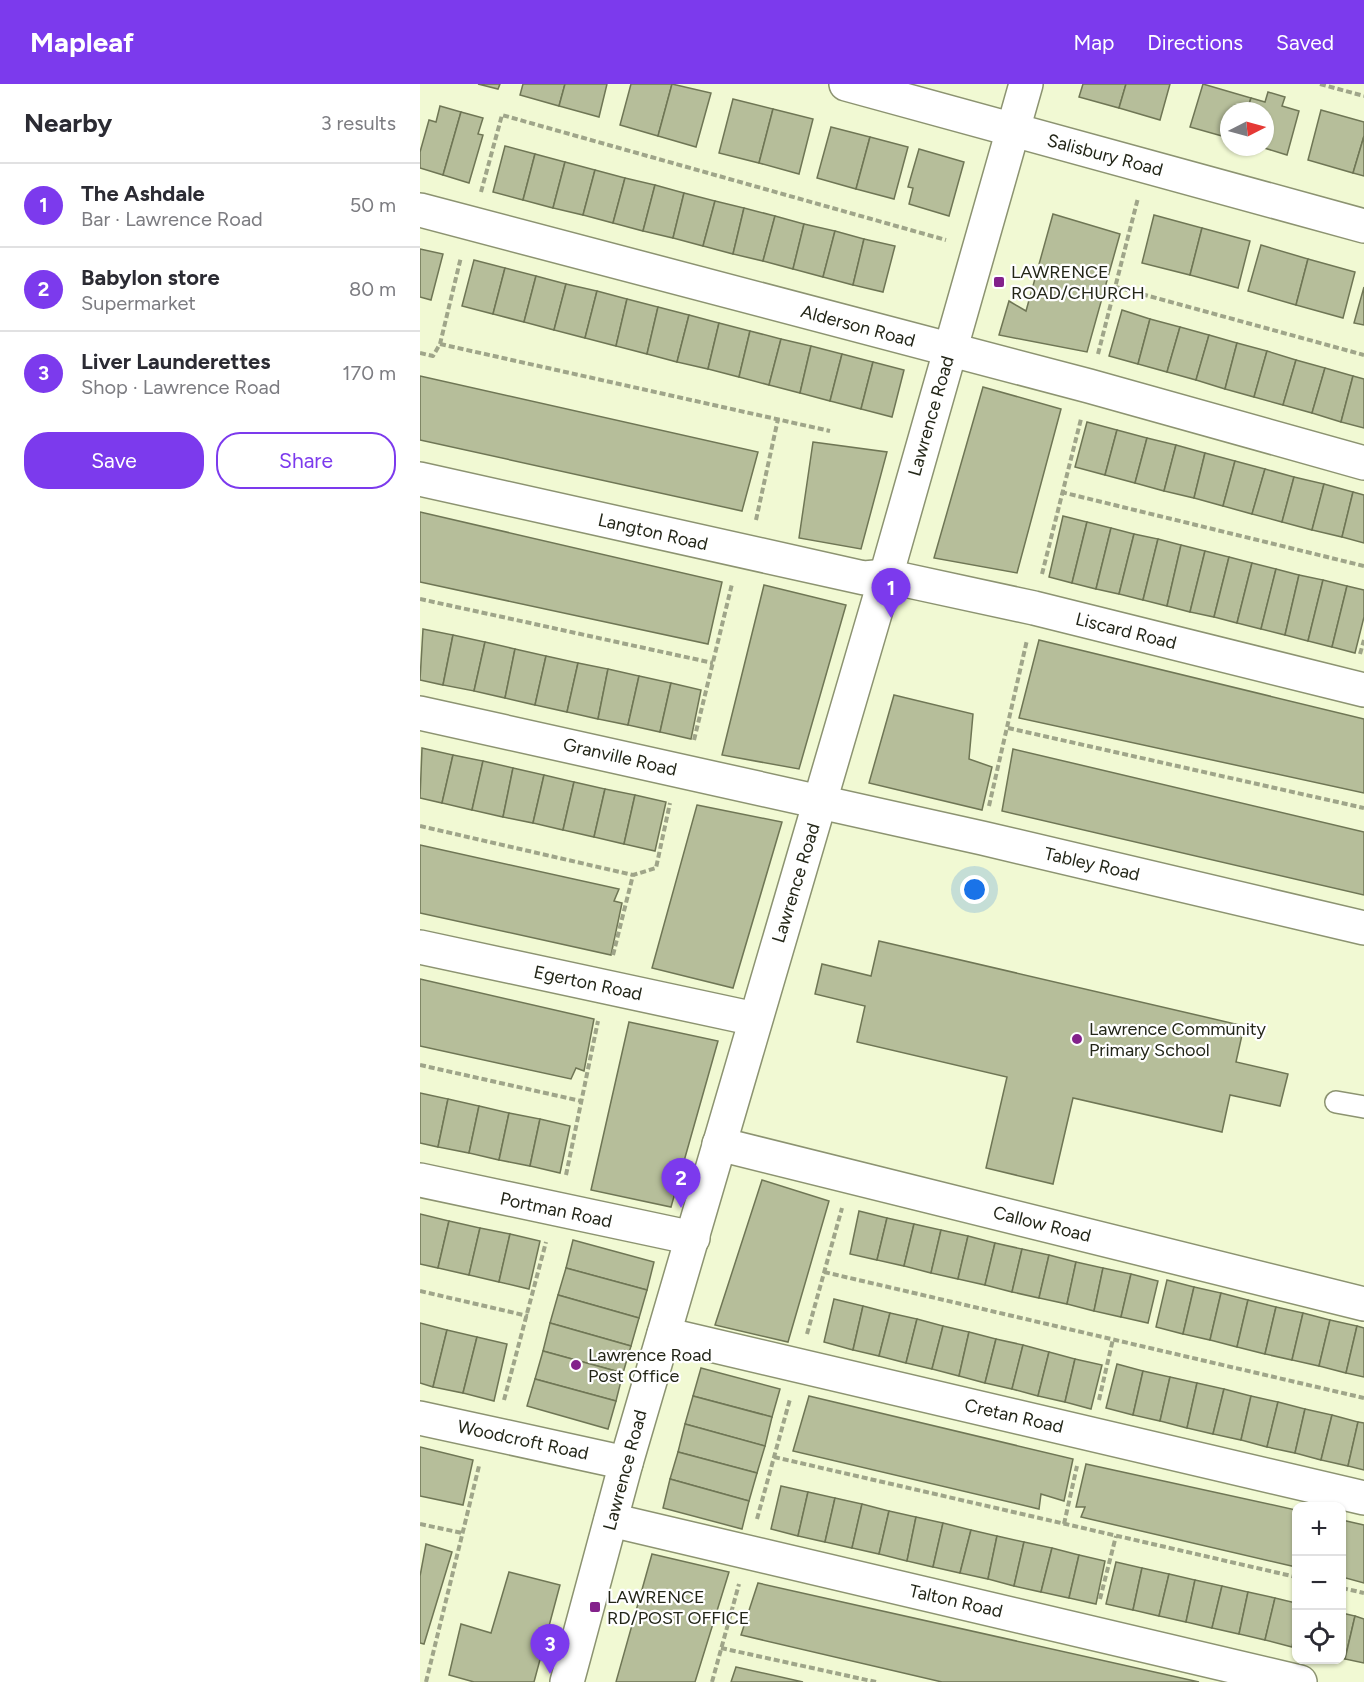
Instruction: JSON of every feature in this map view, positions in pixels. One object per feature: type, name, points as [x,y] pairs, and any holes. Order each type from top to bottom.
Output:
[{"type":"street","name":"Salisbury Road","points":[[846,84],[1364,226]]},
{"type":"street","name":"Lawrence Road","points":[[567,1682],[663,1334],[886,576],[1026,84]]},
{"type":"street","name":"Alderson Road","points":[[420,210],[1089,386],[1364,464]]},
{"type":"street","name":"Langton Road","points":[[420,479],[864,578],[886,576]]},
{"type":"street","name":"Liscard Road","points":[[886,576],[1034,608],[1364,690]]},
{"type":"street","name":"Granville Road","points":[[420,713],[820,802]]},
{"type":"street","name":"Tabley Road","points":[[820,802],[1364,928]]},
{"type":"street","name":"Egerton Road","points":[[420,947],[755,1019]]},
{"type":"street","name":"Callow Road","points":[[719,1144],[1364,1304]]},
{"type":"street","name":"Portman Road","points":[[420,1180],[693,1238]]},
{"type":"street","name":"Cretan Road","points":[[663,1334],[1364,1498]]},
{"type":"street","name":"Woodcroft Road","points":[[420,1418],[626,1463]]},
{"type":"street","name":"Talton Road","points":[[611,1520],[1300,1682]]},
{"type":"lane","points":[[1336,1102],[1364,1107]]},
{"type":"path","points":[[1320,84],[1364,96]]},
{"type":"path","points":[[420,353],[433,356],[440,344],[458,264],[472,224],[502,115],[979,249]]},
{"type":"path","points":[[982,838],[1061,492],[1146,166]]},
{"type":"path","points":[[1116,286],[1364,355]]},
{"type":"path","points":[[440,344],[830,431]]},
{"type":"path","points":[[686,772],[778,419]]},
{"type":"path","points":[[1061,492],[1364,566]]},
{"type":"path","points":[[420,599],[713,663]]},
{"type":"path","points":[[1008,728],[1364,808]]},
{"type":"path","points":[[420,826],[633,875]]},
{"type":"path","points":[[420,1065],[581,1101]]},
{"type":"path","points":[[712,1682],[850,1176]]},
{"type":"path","points":[[426,1682],[462,1533],[528,1316],[554,1210]]},
{"type":"path","points":[[824,1272],[1364,1398]]},
{"type":"path","points":[[420,1291],[528,1316]]},
{"type":"path","points":[[1064,1524],[1113,1339]]},
{"type":"path","points":[[774,1457],[1292,1576]]},
{"type":"path","points":[[420,1524],[462,1533]]},
{"type":"path","points":[[1092,1633],[1116,1536]]},
{"type":"path","points":[[1346,1589],[1364,1593]]},
{"type":"path","points":[[721,1648],[876,1682]]},
{"type":"building","points":[[478,84],[500,84],[498,89]]},
{"type":"building","points":[[523,84],[565,84],[559,106],[520,95]]},
{"type":"building","points":[[565,84],[607,84],[599,117],[559,106]]},
{"type":"building","points":[[631,84],[672,84],[658,136],[620,125]]},
{"type":"building","points":[[672,84],[711,93],[696,147],[658,136]]},
{"type":"building","points":[[1083,84],[1126,84],[1119,108],[1079,97]]},
{"type":"building","points":[[1126,84],[1170,84],[1160,120],[1119,108]]},
{"type":"building","points":[[1203,84],[1251,98],[1250,102],[1220,102],[1220,135],[1190,127]]},
{"type":"building","points":[[1268,92],[1285,97],[1282,106],[1299,111],[1287,155],[1274,151],[1274,102],[1265,102]]},
{"type":"building","points":[[1251,98],[1265,102],[1250,102]]},
{"type":"building","points":[[733,99],[773,109],[759,163],[719,153]]},
{"type":"building","points":[[440,106],[461,112],[443,175],[420,168],[420,152],[429,120],[436,122]]},
{"type":"building","points":[[773,109],[813,119],[799,174],[759,163]]},
{"type":"building","points":[[1321,110],[1364,122],[1364,136],[1353,173],[1308,160]]},
{"type":"building","points":[[461,112],[483,118],[478,134],[483,135],[469,183],[443,175]]},
{"type":"building","points":[[831,127],[870,137],[856,189],[817,178]]},
{"type":"building","points":[[1364,136],[1364,176],[1353,173]]},
{"type":"building","points":[[870,137],[908,147],[894,199],[856,189]]},
{"type":"building","points":[[505,146],[535,154],[523,200],[493,192]]},
{"type":"building","points":[[919,149],[964,162],[949,216],[909,204],[913,188],[908,187]]},
{"type":"building","points":[[535,154],[565,162],[553,208],[523,200]]},
{"type":"building","points":[[565,162],[595,170],[583,215],[553,208]]},
{"type":"building","points":[[595,170],[625,178],[613,223],[583,215]]},
{"type":"building","points":[[625,178],[655,185],[643,231],[613,223]]},
{"type":"building","points":[[655,185],[684,193],[673,238],[643,231]]},
{"type":"building","points":[[684,193],[715,201],[703,246],[673,238]]},
{"type":"building","points":[[715,201],[744,208],[733,254],[703,246]]},
{"type":"building","points":[[744,208],[775,216],[763,261],[733,254]]},
{"type":"building","points":[[1053,214],[1120,234],[1087,352],[999,335],[1009,301],[1026,311]]},
{"type":"building","points":[[1154,215],[1202,228],[1190,275],[1142,263]]},
{"type":"building","points":[[775,216],[804,224],[793,269],[763,261]]},
{"type":"building","points":[[804,224],[835,231],[823,277],[793,269]]},
{"type":"building","points":[[1202,228],[1250,241],[1238,288],[1190,275]]},
{"type":"building","points":[[835,231],[864,239],[853,285],[823,277]]},
{"type":"building","points":[[864,239],[895,246],[883,292],[853,285]]},
{"type":"building","points":[[1261,245],[1308,259],[1296,305],[1248,291]]},
{"type":"building","points":[[420,249],[443,254],[431,300],[420,297]]},
{"type":"building","points":[[1308,259],[1355,272],[1343,318],[1296,305]]},
{"type":"building","points":[[474,260],[505,268],[493,314],[462,306]]},
{"type":"building","points":[[505,268],[536,276],[524,322],[493,314]]},
{"type":"building","points":[[536,276],[566,284],[554,330],[524,322]]},
{"type":"building","points":[[566,284],[597,291],[585,338],[554,330]]},
{"type":"building","points":[[1364,287],[1364,325],[1354,323]]},
{"type":"building","points":[[597,291],[627,299],[616,346],[585,338]]},
{"type":"building","points":[[627,299],[658,307],[647,354],[616,346]]},
{"type":"building","points":[[658,307],[689,315],[677,362],[647,354]]},
{"type":"building","points":[[1122,310],[1150,319],[1138,364],[1109,356]]},
{"type":"building","points":[[689,315],[719,323],[708,369],[677,362]]},
{"type":"building","points":[[1150,319],[1180,327],[1167,372],[1138,364]]},
{"type":"building","points":[[719,323],[750,331],[739,377],[708,369]]},
{"type":"building","points":[[1180,327],[1209,335],[1196,380],[1167,372]]},
{"type":"building","points":[[750,331],[781,339],[769,385],[739,377]]},
{"type":"building","points":[[1209,335],[1237,343],[1225,389],[1196,380]]},
{"type":"building","points":[[781,339],[811,346],[800,393],[769,385]]},
{"type":"building","points":[[1237,343],[1267,351],[1254,397],[1225,389]]},
{"type":"building","points":[[811,346],[842,354],[830,401],[800,393]]},
{"type":"building","points":[[1267,351],[1296,360],[1283,405],[1254,397]]},
{"type":"building","points":[[842,354],[873,362],[861,409],[830,401]]},
{"type":"building","points":[[1296,360],[1325,368],[1312,413],[1283,405]]},
{"type":"building","points":[[873,362],[904,370],[892,417],[861,409]]},
{"type":"building","points":[[1325,368],[1353,376],[1341,422],[1312,413]]},
{"type":"building","points":[[420,376],[758,452],[742,511],[420,440]]},
{"type":"building","points":[[1353,376],[1364,379],[1364,428],[1341,422]]},
{"type":"building","points":[[983,387],[1061,409],[1017,573],[934,558]]},
{"type":"building","points":[[1087,422],[1117,430],[1105,475],[1075,467]]},
{"type":"building","points":[[1117,430],[1147,438],[1135,483],[1105,475]]},
{"type":"building","points":[[1147,438],[1176,445],[1164,491],[1135,483]]},
{"type":"building","points":[[813,442],[887,452],[861,549],[799,538]]},
{"type":"building","points":[[1176,445],[1205,453],[1194,498],[1164,491]]},
{"type":"building","points":[[1205,453],[1235,461],[1223,506],[1194,498]]},
{"type":"building","points":[[1235,461],[1265,469],[1252,514],[1223,506]]},
{"type":"building","points":[[1265,469],[1294,477],[1282,522],[1252,514]]},
{"type":"building","points":[[1294,477],[1324,484],[1312,530],[1282,522]]},
{"type":"building","points":[[1324,484],[1353,492],[1342,537],[1312,530]]},
{"type":"building","points":[[1353,492],[1364,495],[1364,543],[1342,537]]},
{"type":"building","points":[[420,512],[722,582],[708,644],[420,582]]},
{"type":"building","points":[[1063,516],[1087,522],[1072,583],[1049,577]]},
{"type":"building","points":[[1087,522],[1111,528],[1096,589],[1072,583]]},
{"type":"building","points":[[1111,528],[1134,534],[1119,594],[1096,589]]},
{"type":"building","points":[[1134,534],[1158,539],[1143,600],[1119,594]]},
{"type":"building","points":[[1158,539],[1181,545],[1167,606],[1143,600]]},
{"type":"building","points":[[1181,545],[1205,551],[1190,612],[1167,606]]},
{"type":"building","points":[[1205,551],[1229,557],[1214,617],[1190,612]]},
{"type":"building","points":[[1229,557],[1252,563],[1237,623],[1214,617]]},
{"type":"building","points":[[1252,563],[1276,569],[1261,629],[1237,623]]},
{"type":"building","points":[[1276,569],[1299,575],[1285,635],[1261,629]]},
{"type":"building","points":[[1299,575],[1323,580],[1308,641],[1285,635]]},
{"type":"building","points":[[1323,580],[1347,586],[1332,647],[1308,641]]},
{"type":"building","points":[[764,585],[846,605],[799,769],[722,755]]},
{"type":"building","points":[[1347,586],[1364,590],[1364,617],[1355,653],[1332,647]]},
{"type":"building","points":[[423,629],[453,635],[443,685],[420,680]]},
{"type":"building","points":[[453,635],[485,642],[474,691],[443,685]]},
{"type":"building","points":[[1039,640],[1364,719],[1364,793],[1019,718]]},
{"type":"building","points":[[485,642],[515,649],[505,698],[474,691]]},
{"type":"building","points":[[515,649],[546,656],[535,705],[505,698]]},
{"type":"building","points":[[546,656],[578,663],[567,712],[535,705]]},
{"type":"building","points":[[578,663],[608,669],[598,719],[567,712]]},
{"type":"building","points":[[608,669],[639,676],[628,725],[598,719]]},
{"type":"building","points":[[639,676],[671,683],[660,732],[628,725]]},
{"type":"building","points":[[671,683],[701,690],[691,739],[660,732]]},
{"type":"building","points":[[894,695],[973,714],[969,759],[992,767],[982,810],[869,783]]},
{"type":"building","points":[[422,748],[453,755],[442,803],[420,798]]},
{"type":"building","points":[[1013,749],[1364,832],[1364,895],[1002,811]]},
{"type":"building","points":[[453,755],[483,761],[472,810],[442,803]]},
{"type":"building","points":[[483,761],[513,768],[503,817],[472,810]]},
{"type":"building","points":[[513,768],[544,775],[533,823],[503,817]]},
{"type":"building","points":[[544,775],[574,782],[563,830],[533,823]]},
{"type":"building","points":[[574,782],[605,789],[594,837],[563,830]]},
{"type":"building","points":[[605,789],[635,795],[624,844],[594,837]]},
{"type":"building","points":[[635,795],[666,802],[655,851],[624,844]]},
{"type":"building","points":[[697,805],[782,822],[733,988],[652,968]]},
{"type":"building","points":[[420,845],[619,889],[614,901],[622,903],[611,955],[420,913]]},
{"type":"building","points":[[879,941],[1244,1026],[1236,1062],[1288,1074],[1280,1106],[1230,1095],[1222,1132],[1073,1098],[1053,1184],[986,1168],[1007,1077],[857,1042],[865,1006],[815,994],[822,964],[871,976]]},
{"type":"building","points":[[420,979],[594,1019],[584,1071],[576,1068],[571,1079],[420,1046]]},
{"type":"building","points":[[629,1022],[718,1041],[671,1207],[591,1190]]},
{"type":"building","points":[[420,1093],[448,1099],[438,1147],[420,1143]]},
{"type":"building","points":[[448,1099],[479,1106],[469,1153],[438,1147]]},
{"type":"building","points":[[479,1106],[509,1113],[499,1160],[469,1153]]},
{"type":"building","points":[[509,1113],[540,1119],[530,1166],[499,1160]]},
{"type":"building","points":[[540,1119],[570,1126],[560,1173],[530,1166]]},
{"type":"building","points":[[762,1180],[829,1201],[788,1342],[715,1325]]},
{"type":"building","points":[[859,1211],[887,1218],[877,1260],[850,1254]]},
{"type":"building","points":[[420,1214],[449,1221],[438,1268],[420,1264]]},
{"type":"building","points":[[887,1218],[914,1224],[904,1266],[877,1260]]},
{"type":"building","points":[[449,1221],[480,1228],[469,1275],[438,1268]]},
{"type":"building","points":[[914,1224],[941,1230],[931,1273],[904,1266]]},
{"type":"building","points":[[480,1228],[510,1234],[499,1282],[469,1275]]},
{"type":"building","points":[[941,1230],[968,1236],[958,1279],[931,1273]]},
{"type":"building","points":[[510,1234],[540,1241],[529,1289],[499,1282]]},
{"type":"building","points":[[968,1236],[995,1243],[985,1285],[958,1279]]},
{"type":"building","points":[[573,1240],[654,1262],[647,1290],[566,1268]]},
{"type":"building","points":[[995,1243],[1022,1249],[1012,1292],[985,1285]]},
{"type":"building","points":[[1022,1249],[1049,1255],[1039,1298],[1012,1292]]},
{"type":"building","points":[[1049,1255],[1076,1262],[1067,1304],[1039,1298]]},
{"type":"building","points":[[1076,1262],[1103,1268],[1094,1311],[1067,1304]]},
{"type":"building","points":[[566,1268],[647,1290],[639,1318],[558,1295]]},
{"type":"building","points":[[1103,1268],[1131,1274],[1121,1317],[1094,1311]]},
{"type":"building","points":[[1131,1274],[1158,1281],[1148,1323],[1121,1317]]},
{"type":"building","points":[[1167,1280],[1194,1287],[1183,1334],[1156,1327]]},
{"type":"building","points":[[1194,1287],[1221,1293],[1210,1340],[1183,1334]]},
{"type":"building","points":[[1221,1293],[1248,1300],[1237,1347],[1210,1340]]},
{"type":"building","points":[[558,1295],[639,1318],[631,1346],[550,1323]]},
{"type":"building","points":[[834,1299],[863,1306],[853,1350],[824,1342]]},
{"type":"building","points":[[1248,1300],[1276,1307],[1265,1354],[1237,1347]]},
{"type":"building","points":[[863,1306],[890,1313],[879,1356],[853,1350]]},
{"type":"building","points":[[1276,1307],[1303,1313],[1292,1360],[1265,1354]]},
{"type":"building","points":[[890,1313],[917,1319],[906,1363],[879,1356]]},
{"type":"building","points":[[1303,1313],[1330,1320],[1319,1366],[1292,1360]]},
{"type":"building","points":[[917,1319],[943,1326],[932,1369],[906,1363]]},
{"type":"building","points":[[1330,1320],[1357,1326],[1346,1373],[1319,1366]]},
{"type":"building","points":[[420,1323],[447,1330],[433,1387],[420,1383]]},
{"type":"building","points":[[550,1323],[631,1346],[623,1373],[543,1351]]},
{"type":"building","points":[[943,1326],[969,1332],[959,1376],[932,1369]]},
{"type":"building","points":[[1357,1326],[1364,1328],[1364,1377],[1346,1373]]},
{"type":"building","points":[[447,1330],[477,1337],[463,1393],[433,1387]]},
{"type":"building","points":[[969,1332],[996,1339],[985,1383],[959,1376]]},
{"type":"building","points":[[477,1337],[507,1344],[494,1401],[463,1393]]},
{"type":"building","points":[[996,1339],[1023,1345],[1012,1389],[985,1383]]},
{"type":"building","points":[[1023,1345],[1049,1352],[1038,1396],[1012,1389]]},
{"type":"building","points":[[543,1351],[623,1373],[616,1401],[535,1379]]},
{"type":"building","points":[[1049,1352],[1075,1359],[1065,1402],[1038,1396]]},
{"type":"building","points":[[1075,1359],[1102,1365],[1091,1409],[1065,1402]]},
{"type":"building","points":[[1117,1364],[1143,1371],[1133,1415],[1106,1408]]},
{"type":"building","points":[[701,1368],[780,1389],[772,1417],[693,1396]]},
{"type":"building","points":[[1143,1371],[1170,1377],[1160,1421],[1133,1415]]},
{"type":"building","points":[[1170,1377],[1197,1383],[1187,1428],[1160,1421]]},
{"type":"building","points":[[535,1379],[616,1401],[608,1429],[527,1406]]},
{"type":"building","points":[[1197,1383],[1224,1389],[1213,1434],[1187,1428]]},
{"type":"building","points":[[1224,1389],[1251,1396],[1241,1440],[1213,1434]]},
{"type":"building","points":[[693,1396],[772,1417],[765,1446],[685,1424]]},
{"type":"building","points":[[809,1396],[1073,1459],[1064,1501],[1041,1494],[1039,1509],[793,1451]]},
{"type":"building","points":[[1251,1396],[1278,1402],[1267,1447],[1241,1440]]},
{"type":"building","points":[[1278,1402],[1305,1409],[1295,1453],[1267,1447]]},
{"type":"building","points":[[1305,1409],[1332,1415],[1321,1460],[1295,1453]]},
{"type":"building","points":[[1332,1415],[1358,1422],[1348,1466],[1321,1460]]},
{"type":"building","points":[[1358,1422],[1364,1423],[1364,1470],[1348,1466]]},
{"type":"building","points":[[685,1424],[765,1446],[757,1473],[678,1452]]},
{"type":"building","points":[[420,1447],[473,1460],[463,1505],[420,1496]]},
{"type":"building","points":[[678,1452],[757,1473],[749,1501],[670,1479]]},
{"type":"building","points":[[1086,1464],[1292,1509],[1292,1566],[1081,1517],[1085,1507],[1076,1507]]},
{"type":"building","points":[[670,1479],[749,1501],[742,1529],[663,1508]]},
{"type":"building","points":[[781,1486],[808,1492],[798,1536],[771,1529]]},
{"type":"building","points":[[808,1492],[835,1498],[825,1542],[798,1536]]},
{"type":"building","points":[[835,1498],[862,1504],[852,1548],[825,1542]]},
{"type":"building","points":[[862,1504],[889,1511],[879,1554],[852,1548]]},
{"type":"building","points":[[889,1511],[916,1517],[907,1561],[879,1554]]},
{"type":"building","points":[[916,1517],[943,1523],[933,1567],[907,1561]]},
{"type":"building","points":[[1346,1521],[1364,1525],[1364,1583],[1346,1578]]},
{"type":"building","points":[[943,1523],[971,1530],[960,1573],[933,1567]]},
{"type":"building","points":[[971,1530],[997,1536],[988,1579],[960,1573]]},
{"type":"building","points":[[997,1536],[1024,1542],[1014,1586],[988,1579]]},
{"type":"building","points":[[1024,1542],[1052,1548],[1041,1592],[1014,1586]]},
{"type":"building","points":[[426,1544],[452,1552],[424,1644],[420,1643],[420,1576]]},
{"type":"building","points":[[1052,1548],[1079,1555],[1069,1598],[1041,1592]]},
{"type":"building","points":[[652,1554],[729,1572],[695,1682],[616,1682]]},
{"type":"building","points":[[1079,1555],[1105,1561],[1096,1604],[1069,1598]]},
{"type":"building","points":[[1116,1562],[1142,1568],[1133,1610],[1106,1604]]},
{"type":"building","points":[[1142,1568],[1169,1574],[1159,1616],[1133,1610]]},
{"type":"building","points":[[509,1572],[560,1585],[534,1682],[474,1682],[449,1675],[461,1624],[491,1633]]},
{"type":"building","points":[[1169,1574],[1195,1580],[1186,1622],[1159,1616]]},
{"type":"building","points":[[1195,1580],[1222,1586],[1212,1628],[1186,1622]]},
{"type":"building","points":[[758,1583],[1199,1682],[942,1682],[741,1635]]},
{"type":"building","points":[[1222,1586],[1248,1592],[1239,1634],[1212,1628]]},
{"type":"building","points":[[1248,1592],[1275,1598],[1265,1640],[1239,1634]]},
{"type":"building","points":[[1275,1598],[1292,1602],[1292,1647],[1265,1640]]},
{"type":"building","points":[[1346,1614],[1355,1616],[1346,1655]]},
{"type":"building","points":[[1355,1616],[1364,1619],[1364,1663],[1346,1659]]},
{"type":"building","points":[[736,1667],[803,1682],[731,1682]]},
{"type":"place","name":"LAWRENCE ROAD/CHURCH","points":[[999,282]]},
{"type":"place","name":"The Ashdale","points":[[891,618]]},
{"type":"place","name":"Lawrence Community Primary School","points":[[1077,1039]]},
{"type":"place","name":"Babylon store","points":[[681,1208]]},
{"type":"place","name":"Lawrence Road Post Office","points":[[576,1365]]},
{"type":"place","name":"LAWRENCE RD/POST OFFICE","points":[[595,1607]]},
{"type":"place","name":"Liver Launderettes","points":[[550,1674]]}]
